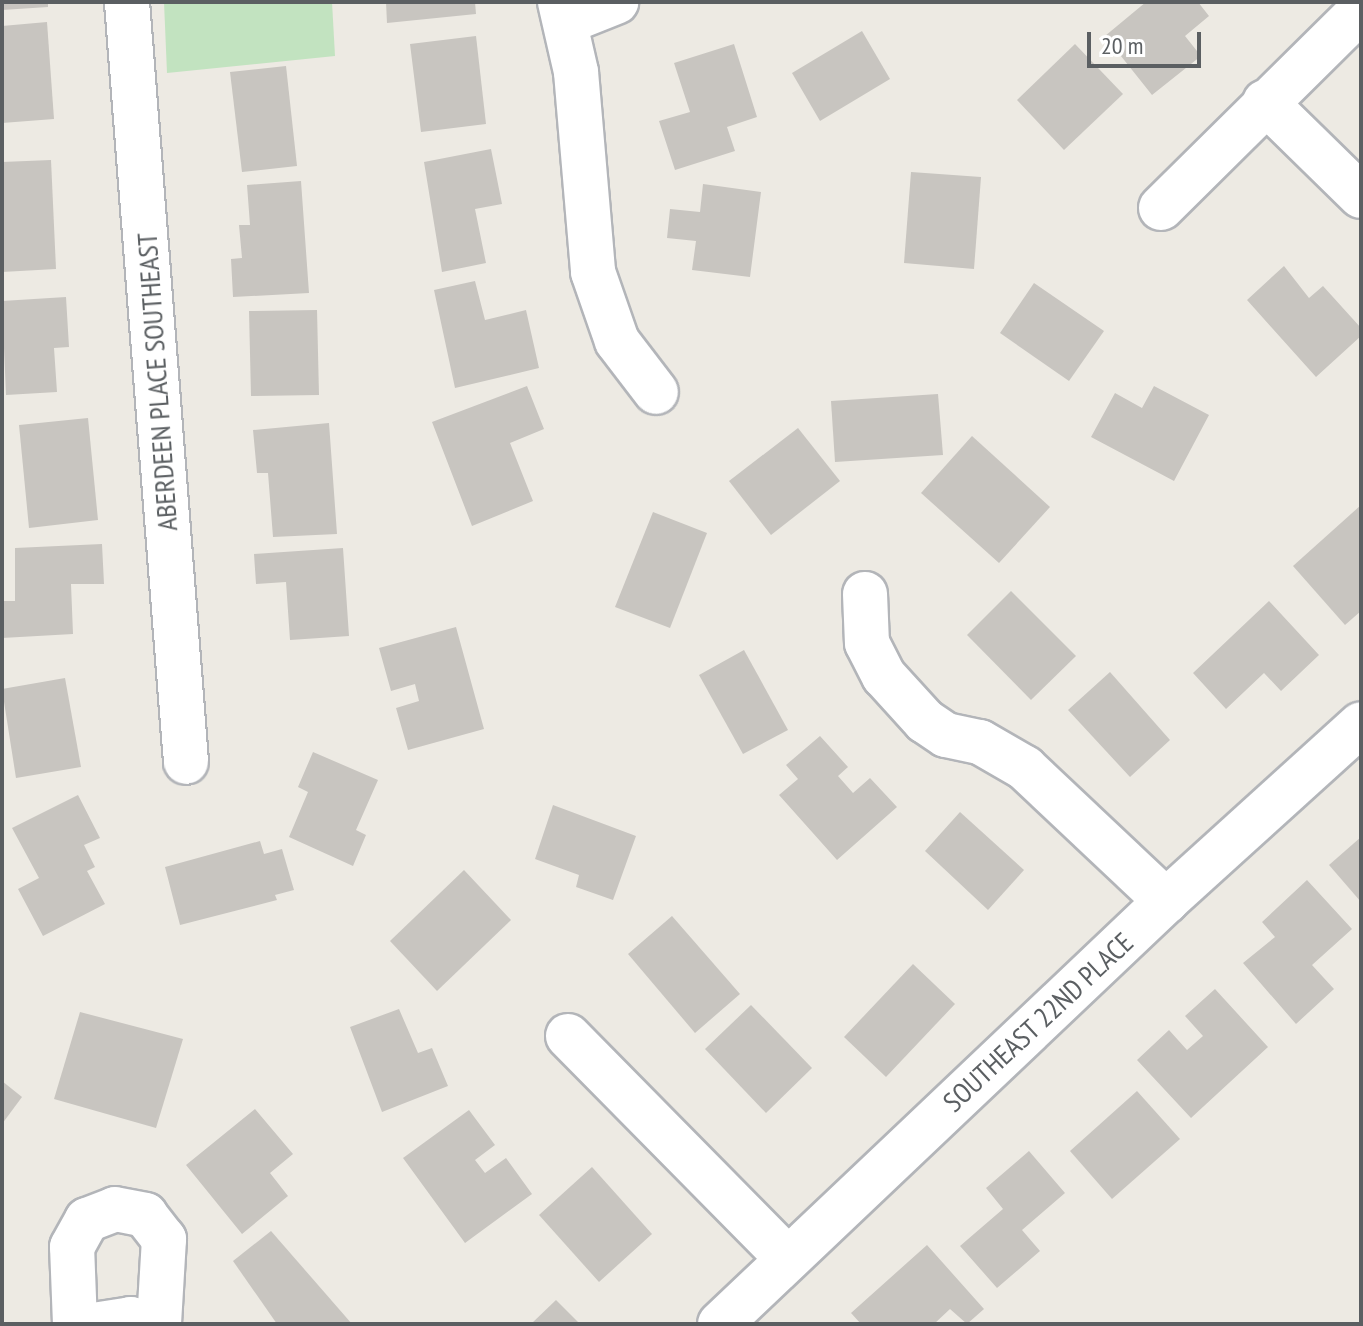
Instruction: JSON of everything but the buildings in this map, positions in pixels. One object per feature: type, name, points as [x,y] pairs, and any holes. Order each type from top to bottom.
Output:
[{"type":"street","name":"ABERDEEN PLACE SOUTHEAST","points":[[127,2],[186,762]]},
{"type":"street","points":[[616,2],[564,12],[593,272],[617,341],[656,392]]},
{"type":"street","points":[[1161,208],[1361,10]]},
{"type":"street","points":[[1265,102],[1361,196]]},
{"type":"street","points":[[865,594],[867,643],[884,676],[925,721],[946,735],[980,742],[1025,768],[1166,901]]},
{"type":"street","name":"SOUTHEAST 22ND PLACE","points":[[720,1324],[1166,901],[1361,724]]},
{"type":"street","points":[[568,1036],[787,1258]]},
{"type":"street","points":[[106,1324],[71,1262],[77,1232],[100,1212],[115,1209],[145,1215],[164,1239],[159,1324]]},
{"type":"green space","points":[[164,2],[332,2],[335,56],[167,73]]}]
